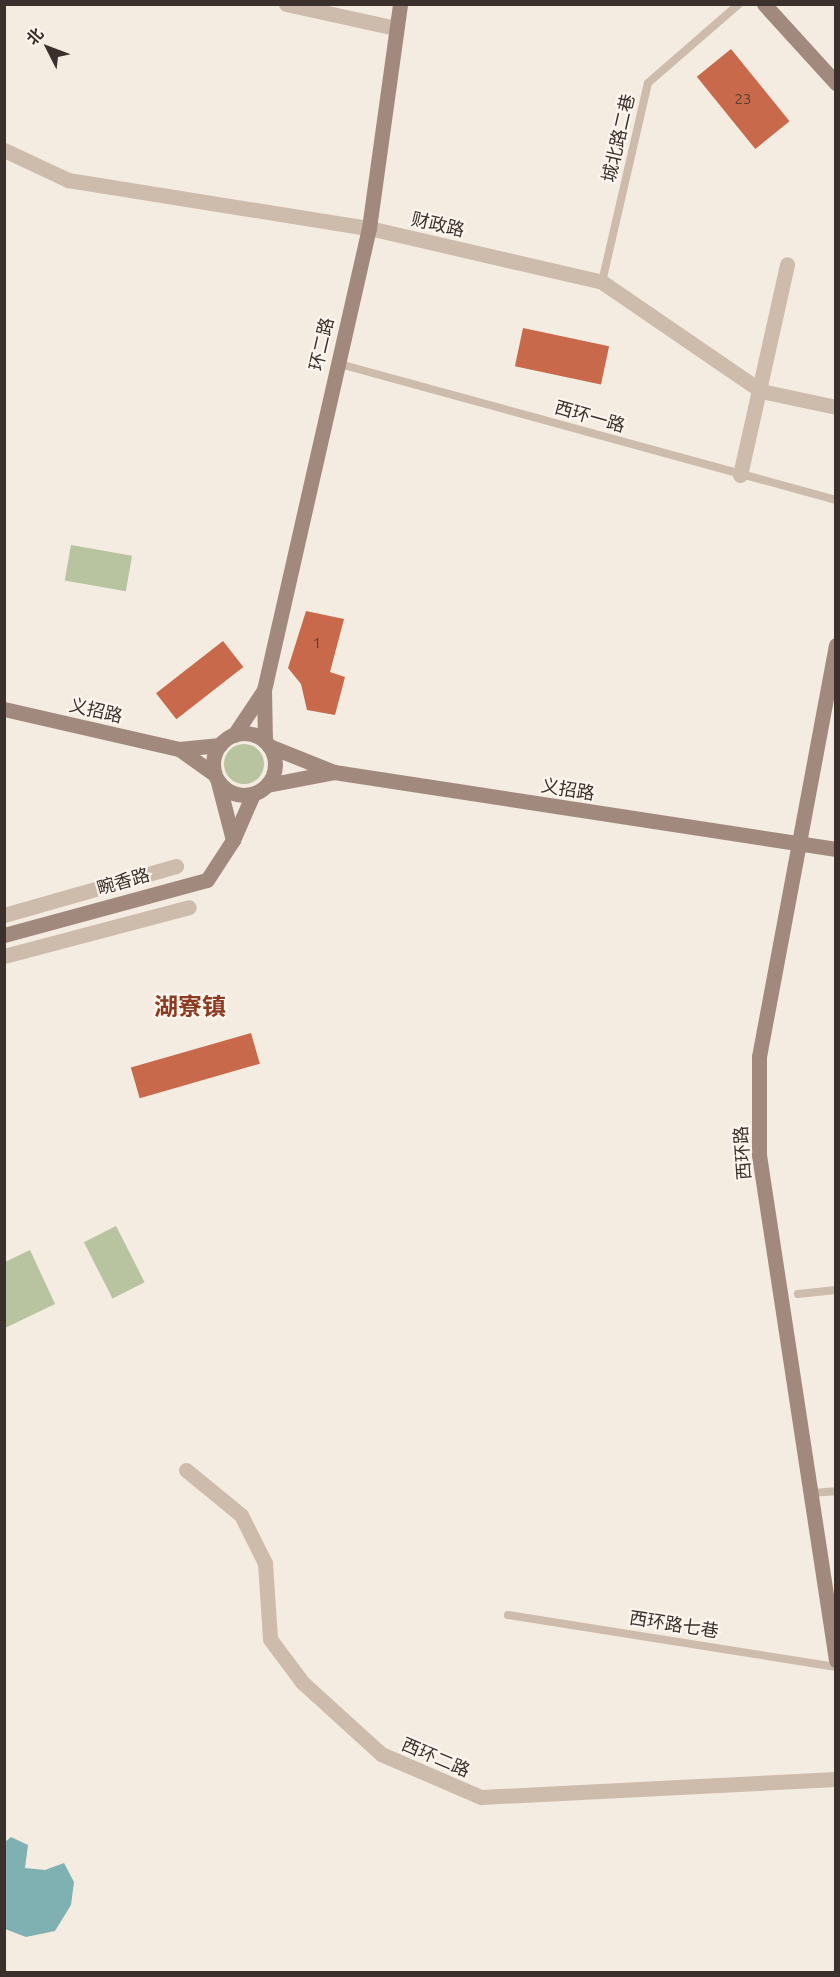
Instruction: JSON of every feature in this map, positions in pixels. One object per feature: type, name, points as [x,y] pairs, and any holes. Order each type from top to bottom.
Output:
[{"type":"main road","name":"环二路","points":[[264,690],[336,363],[369,228],[400,4]]},
{"type":"main road","points":[[764,4],[836,83]]},
{"type":"main road","points":[[771,4],[836,76]]},
{"type":"main road","name":"西环路","points":[[835,1658],[759,1155],[759,1057],[796,844],[836,645]]},
{"type":"main road","points":[[179,749],[220,745],[234,735],[264,690]]},
{"type":"main road","points":[[264,690],[267,743],[275,770],[267,785]]},
{"type":"main road","name":"义招路","points":[[4,709],[179,749]]},
{"type":"main road","points":[[234,735],[250,733],[267,743],[334,772]]},
{"type":"main road","points":[[220,745],[216,778],[233,840]]},
{"type":"main road","points":[[179,749],[238,795],[253,794],[267,785],[334,772]]},
{"type":"main road","name":"义招路","points":[[334,772],[836,849]]},
{"type":"main road","name":"畹香路","points":[[4,935],[207,880],[233,840],[253,794]]},
{"type":"street","points":[[286,4],[396,28]]},
{"type":"street","name":"财政路","points":[[4,150],[68,180],[369,228],[602,282],[761,391],[836,407]]},
{"type":"street","points":[[740,475],[761,391],[787,264]]},
{"type":"street","points":[[4,915],[176,867]]},
{"type":"street","points":[[4,956],[189,907]]},
{"type":"street","name":"西环二路","points":[[186,1470],[241,1515],[265,1563],[270,1639],[302,1682],[381,1754],[482,1797],[836,1779]]},
{"type":"lane","name":"城北路二巷","points":[[602,282],[648,83],[739,4]]},
{"type":"lane","name":"西环一路","points":[[336,363],[836,500]]},
{"type":"lane","points":[[798,1294],[836,1290]]},
{"type":"lane","points":[[810,1493],[836,1491]]},
{"type":"lane","name":"西环路七巷","points":[[508,1615],[835,1658]]},
{"type":"green space","points":[[71,545],[132,556],[126,591],[65,580]]},
{"type":"green space","points":[[244,744],[258,750],[264,764],[258,778],[244,784],[230,778],[224,764],[230,750]]},
{"type":"green space","points":[[116,1226],[145,1282],[113,1298],[84,1242]]},
{"type":"green space","points":[[30,1250],[55,1304],[5,1328],[5,1262]]},
{"type":"water","points":[[11,1837],[28,1845],[25,1868],[45,1870],[64,1863],[74,1882],[71,1905],[55,1931],[26,1937],[5,1929],[5,1842]]},
{"type":"building","points":[[731,49],[790,121],[755,149],[697,77]]},
{"type":"building","points":[[523,328],[609,346],[601,384],[515,366]]},
{"type":"building","points":[[306,611],[344,619],[330,672],[345,677],[335,715],[307,710],[301,684],[288,668]]},
{"type":"building","points":[[223,641],[243,667],[176,719],[156,693]]},
{"type":"building","points":[[251,1033],[260,1064],[140,1098],[131,1067]]},
{"type":"district","name":"湖寮镇","points":[[190,1007]]}]
